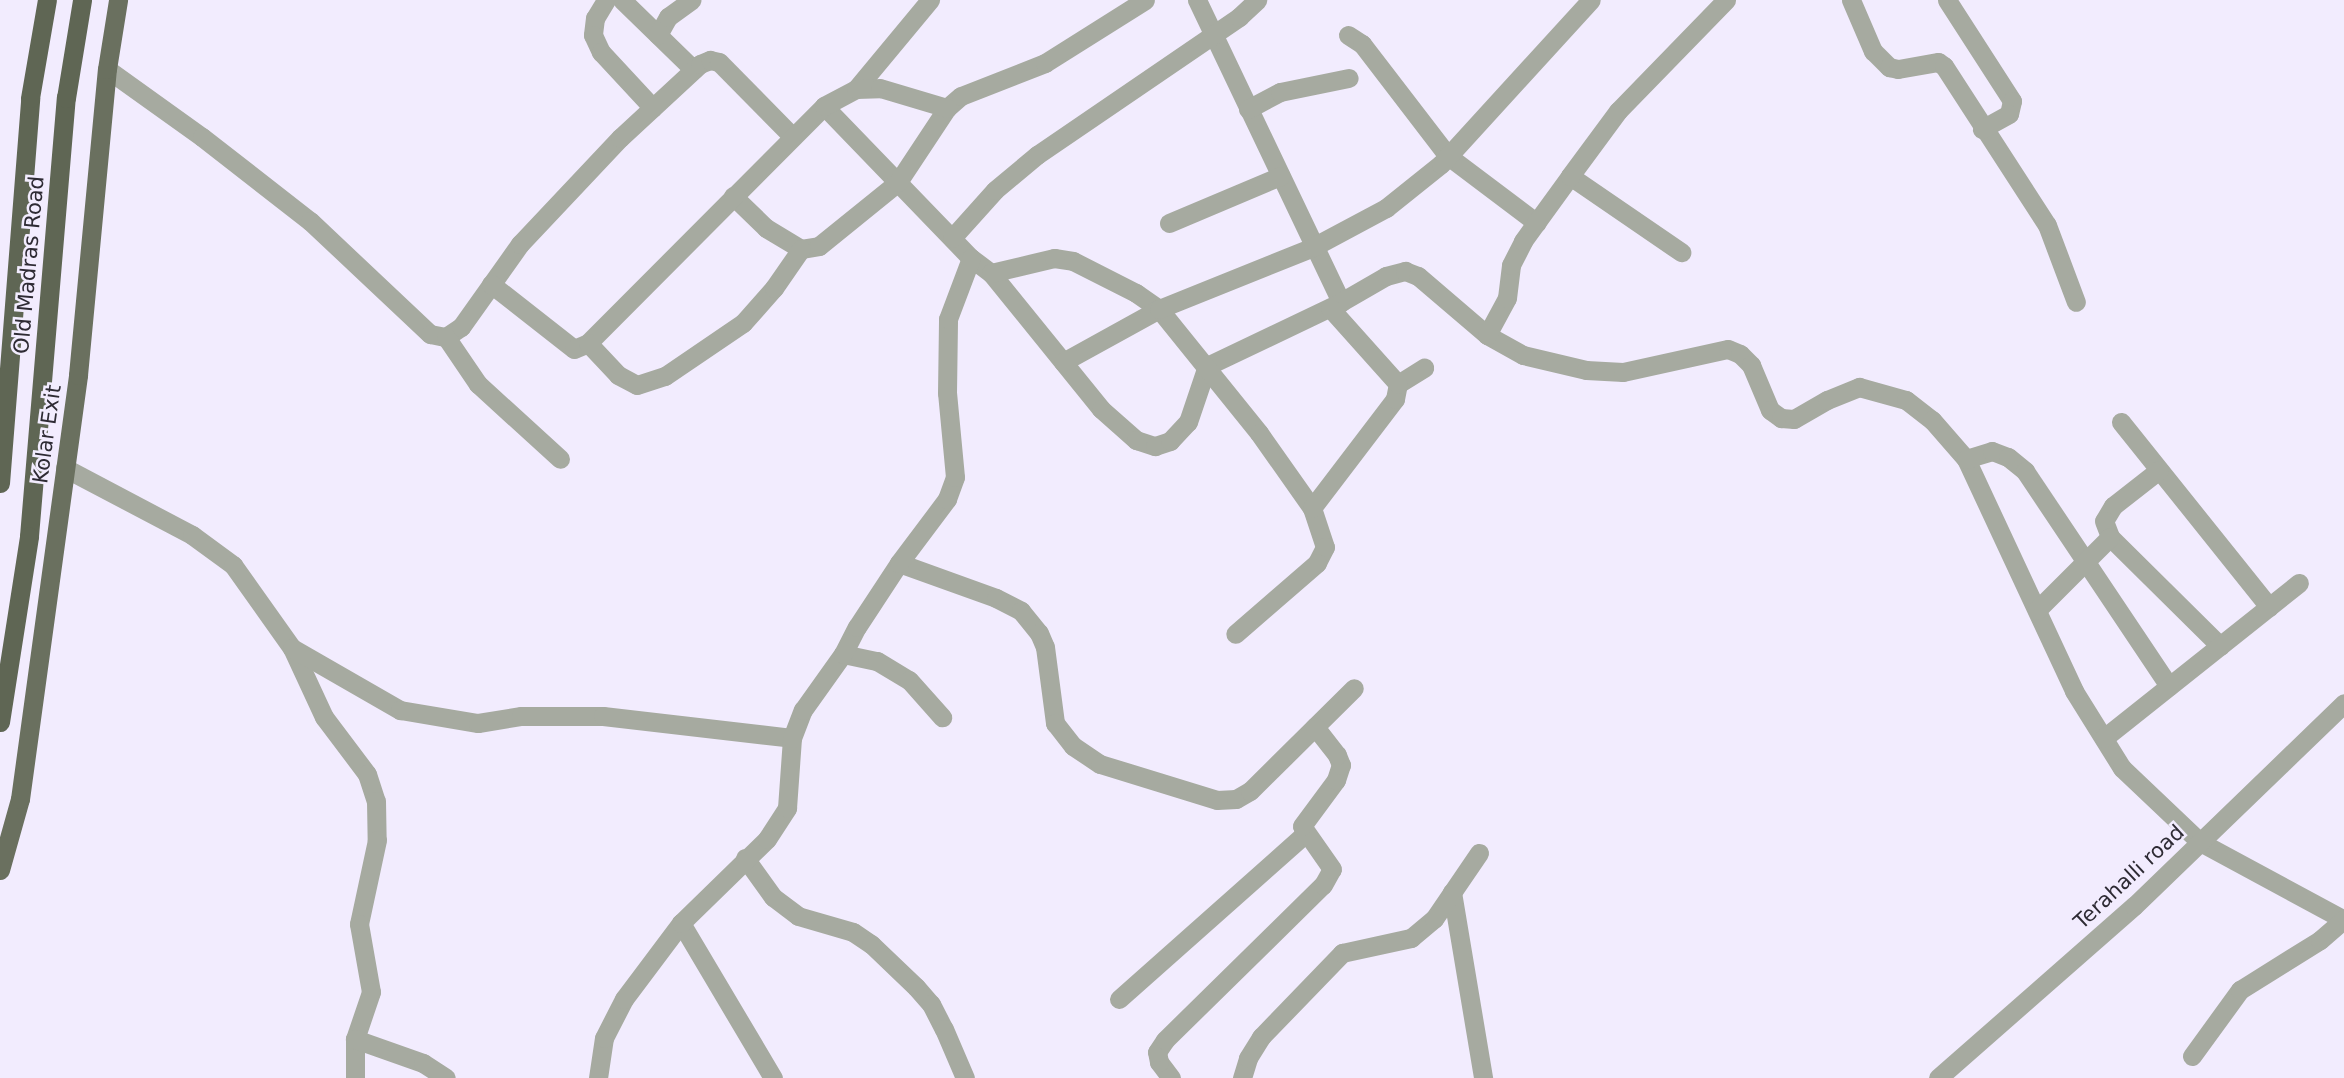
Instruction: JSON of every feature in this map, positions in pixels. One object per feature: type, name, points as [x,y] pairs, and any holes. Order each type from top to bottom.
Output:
[{"type":"highway","name":"Old Madras Road","points":[[0,482],[30,98],[47,0]]},
{"type":"highway","name":"Old Madras Road","points":[[0,722],[29,536],[66,98],[82,0]]},
{"type":"main road","name":"Kolar Exit","points":[[0,870],[20,799],[78,375],[107,69],[118,0]]},
{"type":"main road","points":[[0,660],[37,666]]},
{"type":"main road","points":[[0,706],[31,711]]},
{"type":"street","points":[[606,0],[595,18],[593,35],[601,52],[653,107]]},
{"type":"street","points":[[622,0],[694,70]]},
{"type":"street","points":[[658,35],[668,17],[691,0]]},
{"type":"street","points":[[491,284],[574,349],[588,343],[792,136],[824,106],[856,89],[930,0]]},
{"type":"street","points":[[733,196],[766,228],[800,249],[819,246],[898,182],[947,108],[980,87],[1045,62],[1145,0]]},
{"type":"street","points":[[1197,0],[1313,247],[1335,305],[1398,384]]},
{"type":"street","points":[[952,238],[995,190],[1037,155],[1213,35],[1257,0]]},
{"type":"street","points":[[1063,362],[1159,309],[1313,247],[1386,208],[1448,156],[1591,0]]},
{"type":"street","points":[[1487,335],[1507,298],[1511,265],[1570,176],[1618,111],[1726,0]]},
{"type":"street","points":[[1851,0],[1873,51],[1881,60],[1898,69],[1938,62],[1944,66],[1982,129],[2047,225],[2076,302]]},
{"type":"street","points":[[1947,0],[2012,101],[2009,114],[1982,129]]},
{"type":"street","points":[[1348,35],[1362,44],[1448,156],[1537,223]]},
{"type":"street","points":[[107,69],[202,137],[310,220],[430,334],[446,337],[461,327],[520,244],[620,138],[694,70],[710,60],[719,62],[792,136]]},
{"type":"street","points":[[1248,109],[1280,92],[1349,78]]},
{"type":"street","points":[[856,89],[880,88],[947,108]]},
{"type":"street","points":[[824,106],[971,258],[991,274],[1101,409],[1136,440],[1155,446],[1170,441],[1188,422],[1207,366],[1335,305],[1386,276],[1405,271],[1418,276],[1487,335],[1523,355],[1586,370],[1623,372],[1728,349],[1740,354],[1751,365],[1770,410],[1781,418],[1794,419],[1827,400],[1859,387],[1883,391],[1906,400],[1932,419],[1966,458],[2074,691],[2122,768],[2200,842],[2344,920],[2320,940],[2240,990],[2192,1056]]},
{"type":"street","points":[[1169,223],[1280,176]]},
{"type":"street","points":[[1570,176],[1681,253]]},
{"type":"street","points":[[588,343],[618,375],[637,386],[665,376],[743,323],[800,249]]},
{"type":"street","points":[[598,1078],[604,1038],[624,999],[681,923],[767,839],[787,808],[792,738],[815,690],[843,654],[857,627],[899,564],[947,499],[955,477],[947,393],[948,319],[971,258]]},
{"type":"street","points":[[991,274],[1054,258],[1073,261],[1136,293],[1159,309],[1207,366],[1312,509],[1325,547],[1317,563],[1236,634]]},
{"type":"street","points":[[446,337],[478,384],[560,459]]},
{"type":"street","points":[[1312,509],[1395,398],[1398,384],[1424,368]]},
{"type":"street","points":[[2121,422],[2269,607]]},
{"type":"street","points":[[1966,458],[1992,451],[2008,457],[2025,471],[2169,686]]},
{"type":"street","points":[[65,468],[192,535],[233,565],[292,648],[324,717],[366,774],[376,801],[377,840],[359,924],[371,992],[355,1039],[355,1078]]},
{"type":"street","points":[[2159,470],[2113,506],[2104,521],[2110,537],[2220,646]]},
{"type":"street","points":[[2037,610],[2110,537]]},
{"type":"street","points":[[899,564],[996,598],[1021,611],[1039,633],[1045,647],[1055,723],[1073,746],[1100,764],[1217,800],[1236,799],[1251,791],[1354,688]]},
{"type":"street","points":[[2104,738],[2299,583]]},
{"type":"street","points":[[292,648],[400,710],[478,723],[521,716],[604,716],[792,738]]},
{"type":"street","points":[[843,654],[877,661],[909,680],[942,717]]},
{"type":"street","name":"Terahalli road","points":[[1938,1078],[2134,906],[2344,703]]},
{"type":"street","points":[[1171,1078],[1159,1062],[1157,1052],[1165,1040],[1323,885],[1332,869],[1302,826],[1336,780],[1341,765],[1337,755],[1315,727]]},
{"type":"street","points":[[1119,999],[1306,834]]},
{"type":"street","points":[[1242,1078],[1248,1058],[1261,1037],[1342,953],[1412,938],[1434,919],[1479,853]]},
{"type":"street","points":[[745,858],[773,897],[798,916],[853,932],[871,944],[916,987],[931,1004],[965,1078]]},
{"type":"street","points":[[1452,892],[1483,1078]]},
{"type":"street","points":[[681,923],[773,1078]]},
{"type":"street","points":[[355,1039],[422,1063],[446,1078]]}]
